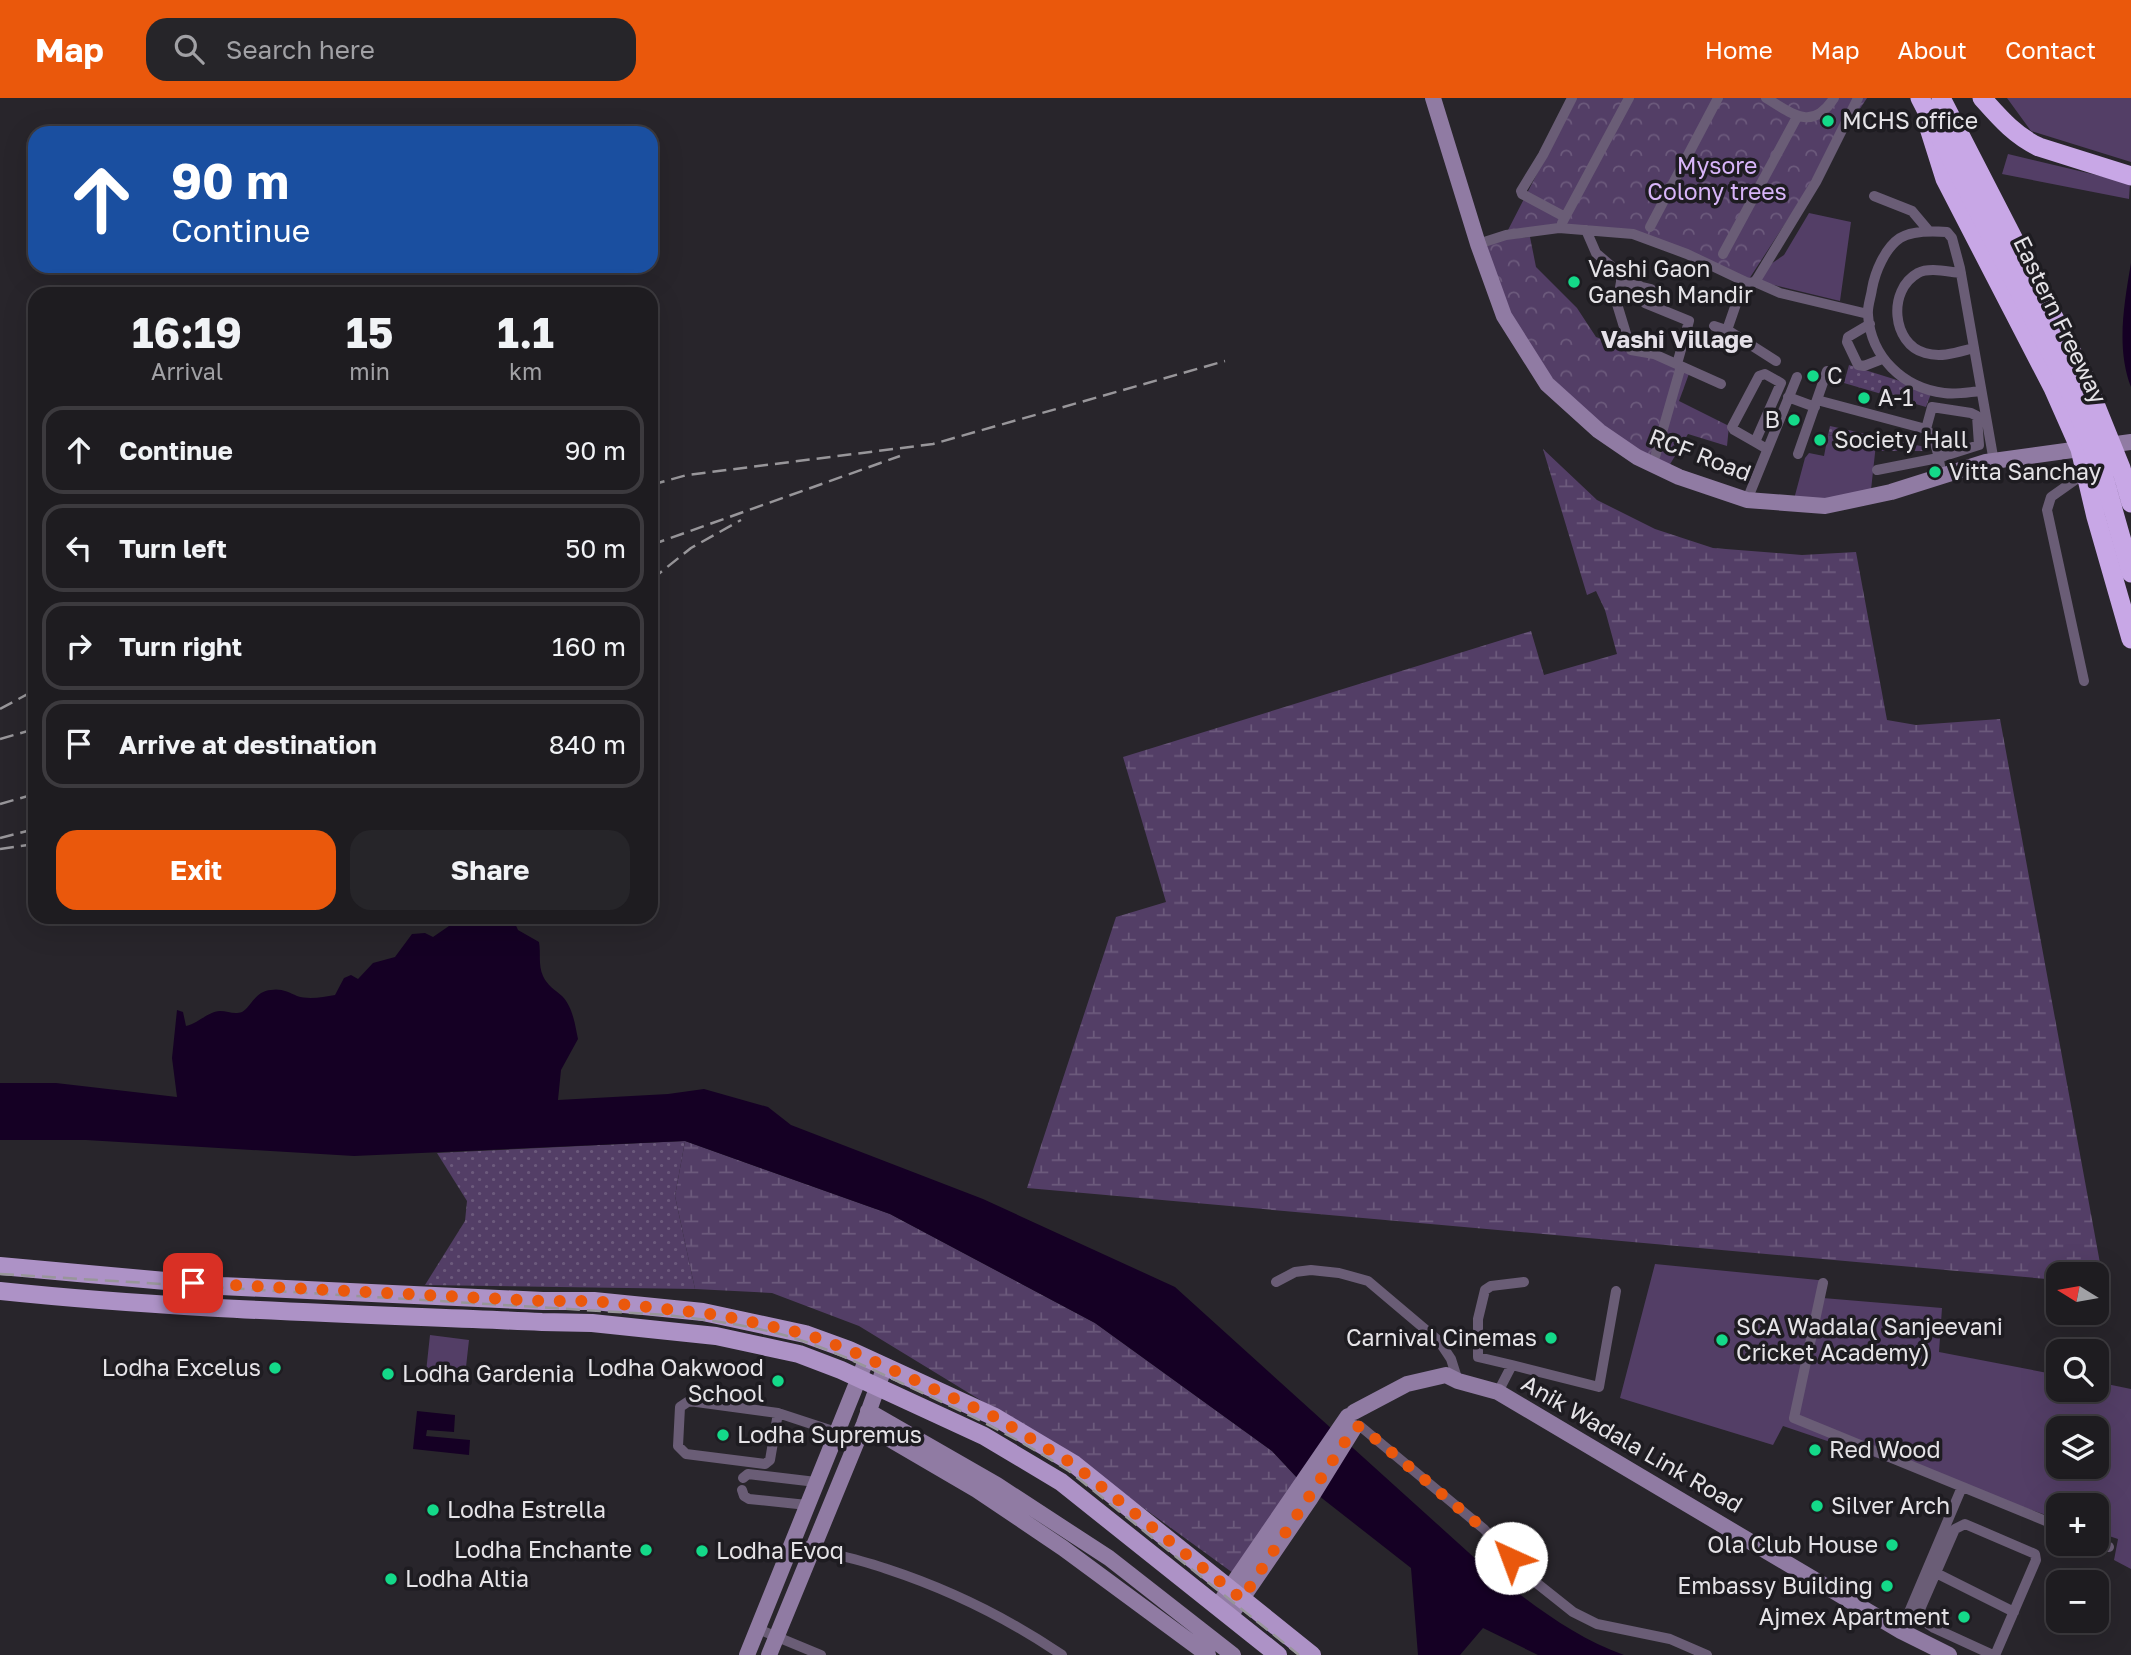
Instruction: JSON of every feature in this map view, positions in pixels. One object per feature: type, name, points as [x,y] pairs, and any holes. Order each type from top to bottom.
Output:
[{"type":"highway","points":[[1919,98],[1945,179],[2053,388],[2080,449],[2131,639]]},
{"type":"highway","name":"Eastern Freeway","points":[[1919,98],[2066,382],[2103,474],[2131,573]]},
{"type":"highway","name":"Eastern Freeway","points":[[1941,98],[2083,373],[2121,468],[2131,503]]},
{"type":"highway","points":[[1982,98],[2025,140],[2124,174]]},
{"type":"main road","points":[[0,1266],[235,1286],[543,1301],[594,1301],[703,1312],[806,1334],[867,1358],[995,1417],[1073,1464],[1312,1655]]},
{"type":"main road","points":[[139,1302],[142,1279]]},
{"type":"main road","points":[[165,1304],[167,1281]]},
{"type":"main road","points":[[0,1291],[165,1304],[592,1323],[700,1334],[799,1354],[859,1378],[985,1436],[1061,1482],[1278,1655]]},
{"type":"street","name":"RCF Road","points":[[1433,98],[1478,244],[1504,316],[1547,384],[1598,431],[1637,457],[1679,477],[1747,500],[1832,506],[1882,495],[1984,463],[2131,442]]},
{"type":"street","points":[[1565,217],[1521,191],[1544,155],[1572,98]]},
{"type":"street","points":[[1559,228],[1629,98]]},
{"type":"street","points":[[1650,227],[1718,98]]},
{"type":"street","points":[[1766,98],[1797,117],[1811,118],[1825,111],[1834,98]]},
{"type":"street","points":[[1727,330],[1750,282],[1816,182],[1858,98]]},
{"type":"street","points":[[1723,254],[1797,117]]},
{"type":"street","points":[[1874,196],[1912,211],[1928,230]]},
{"type":"street","points":[[1478,244],[1506,234],[1559,228],[1633,234],[1780,293],[1869,319]]},
{"type":"street","points":[[1586,230],[1596,253],[1618,272],[1621,282],[1617,304],[1631,350],[1654,354],[1721,384]]},
{"type":"street","points":[[1981,391],[1947,394],[1930,391],[1902,378],[1882,359],[1869,319],[1874,278],[1885,255],[1901,238],[1928,230],[1950,234],[1961,273],[1994,462]]},
{"type":"street","points":[[1961,273],[1928,270],[1917,274],[1904,289],[1899,300],[1898,323],[1902,335],[1911,346],[1924,353],[1940,356],[1974,348]]},
{"type":"street","points":[[1621,282],[1645,288],[1642,298],[1645,303],[1689,321],[1653,464]]},
{"type":"street","points":[[1869,319],[1847,342],[1860,366],[1882,359]]},
{"type":"street","points":[[1714,326],[1727,330],[1776,362]]},
{"type":"street","points":[[1798,454],[1827,371]]},
{"type":"street","points":[[1755,442],[1781,383],[1765,374],[1759,376],[1732,424],[1734,430],[1767,449]]},
{"type":"street","points":[[1747,500],[1797,377]]},
{"type":"street","points":[[1788,397],[1926,429],[1931,432],[1942,478]]},
{"type":"street","points":[[1877,470],[1976,448],[1979,443],[1977,416],[1974,414],[1933,407],[1926,429]]},
{"type":"street","points":[[2084,681],[2047,510],[2051,497],[2085,474]]},
{"type":"street","points":[[1276,1282],[1295,1272],[1311,1270],[1339,1273],[1368,1281],[1439,1341],[1451,1359],[1458,1381]]},
{"type":"street","points":[[1524,1282],[1491,1286],[1485,1290],[1478,1319],[1478,1357],[1599,1387],[1616,1291]]},
{"type":"street","points":[[1823,1283],[1794,1418],[2046,1521]]},
{"type":"street","points":[[747,1655],[867,1358]]},
{"type":"street","points":[[1498,1392],[1512,1365]]},
{"type":"street","points":[[769,1655],[885,1366]]},
{"type":"street","name":"Anik Wadala Link Road","points":[[1352,1424],[1407,1384],[1446,1375],[1498,1392],[1901,1631],[1949,1655]]},
{"type":"street","points":[[778,1413],[770,1460],[765,1464],[686,1454],[678,1446],[680,1407],[689,1401],[778,1413],[836,1432]]},
{"type":"street","points":[[866,1417],[1110,1559],[1229,1654]]},
{"type":"street","points":[[1223,1611],[1352,1424],[1484,1529],[1524,1573],[1584,1619],[1670,1639],[1707,1655]]},
{"type":"street","points":[[807,1505],[749,1499],[744,1496],[743,1484],[748,1474],[816,1482]]},
{"type":"street","points":[[980,1484],[1208,1655]]},
{"type":"street","points":[[1901,1631],[1932,1571],[1955,1529],[1961,1524],[2033,1552],[2036,1560],[2014,1612],[1996,1653],[1989,1655],[1968,1650],[1921,1622],[1918,1614],[1932,1571],[1962,1487]]},
{"type":"street","points":[[793,1542],[859,1560],[935,1586],[1041,1641],[1062,1655]]},
{"type":"street","points":[[1099,1575],[1110,1559]]},
{"type":"street","points":[[1932,1571],[2014,1612]]},
{"type":"street","points":[[1927,1644],[1934,1628]]},
{"type":"street","points":[[758,1629],[821,1655]]},
{"type":"green space","name":"Mysore Colony trees","points":[[1576,98],[1867,98],[1749,279],[1633,234],[1507,232]]},
{"type":"green space","points":[[2007,98],[2131,98],[2131,162],[2031,131]]},
{"type":"green space","points":[[2008,154],[2130,183],[2129,199],[2002,174]]},
{"type":"green space","points":[[1809,213],[1851,222],[1840,301],[1749,279],[1784,255]]},
{"type":"green space","points":[[1530,237],[1536,267],[1577,308],[1596,337],[1690,371],[1679,401],[1729,426],[1727,446],[1688,434],[1669,466],[1645,455],[1600,425],[1561,387],[1527,345],[1513,322],[1483,247],[1507,239]]},
{"type":"green space","points":[[1849,365],[1932,391],[1926,407],[1844,383]]},
{"type":"green space","points":[[1830,426],[1925,447],[1925,451],[1875,451],[1876,444],[1828,435]]},
{"type":"green space","points":[[1828,435],[1876,444],[1871,490],[1826,500],[1794,499],[1805,458],[1809,453],[1824,456]]},
{"type":"green space","points":[[1543,449],[1597,500],[1655,529],[1713,548],[1802,555],[1856,552],[1887,720],[1916,725],[2000,719],[2100,1262],[2046,1262],[2046,1279],[1027,1188],[1116,917],[1166,902],[1123,757],[1531,631],[1544,675],[1617,654],[1605,610],[1596,591],[1587,595]]},
{"type":"green space","points":[[685,1141],[675,1196],[695,1289],[425,1285],[465,1221],[467,1201],[437,1153]]},
{"type":"green space","points":[[685,1141],[890,1214],[1095,1323],[1272,1451],[1300,1481],[1233,1573],[1072,1456],[859,1326],[772,1293],[695,1289],[675,1196]]},
{"type":"green space","points":[[1655,1264],[1828,1281],[1823,1298],[1942,1308],[1939,1352],[2046,1373],[2046,1402],[2109,1402],[2109,1384],[2131,1389],[2131,1569],[2114,1560],[2118,1539],[2109,1536],[2109,1493],[2046,1493],[2046,1515],[1783,1426],[1773,1445],[1620,1398]]},
{"type":"green space","points":[[430,1335],[469,1340],[465,1376],[426,1372]]},
{"type":"shaded area","points":[[2131,263],[2131,387],[2126,372],[2123,341],[2124,310]]},
{"type":"shaded area","points":[[515,924],[518,930],[539,942],[543,976],[566,1000],[575,1022],[578,1039],[561,1070],[558,1100],[668,1094],[704,1089],[768,1107],[791,1125],[983,1199],[1175,1287],[1478,1561],[1529,1602],[1566,1626],[1624,1655],[1538,1655],[1483,1628],[1460,1655],[1418,1655],[1411,1568],[1300,1481],[1272,1451],[1095,1323],[890,1214],[685,1141],[354,1156],[86,1140],[0,1140],[0,1083],[56,1083],[177,1097],[172,1058],[177,1010],[183,1012],[186,1026],[215,1012],[242,1012],[257,996],[266,991],[281,990],[306,998],[335,995],[344,978],[351,975],[358,979],[373,963],[395,957],[412,934],[425,933],[433,937],[449,926]]},
{"type":"shaded area","points":[[417,1411],[455,1415],[454,1432],[427,1430],[426,1436],[470,1440],[469,1455],[413,1449]]},
{"type":"railway","points":[[658,483],[687,475],[933,444],[1225,361]]},
{"type":"railway","points":[[658,542],[900,456]]},
{"type":"railway","points":[[658,574],[691,548],[741,520]]},
{"type":"railway","points":[[0,709],[28,694]]},
{"type":"railway","points":[[0,739],[28,731]]},
{"type":"railway","points":[[0,804],[28,796]]},
{"type":"railway","points":[[0,838],[28,831]]},
{"type":"railway","points":[[0,849],[28,845]]},
{"type":"railway","points":[[0,1274],[666,1315],[735,1324],[792,1337],[854,1361],[965,1413],[1069,1471],[1299,1655]]},
{"type":"place","name":"MCHS office","points":[[1828,121]]},
{"type":"place","name":"Vashi Gaon Ganesh Mandir","points":[[1574,282]]},
{"type":"place","name":"C","points":[[1813,376]]},
{"type":"place","name":"A-1","points":[[1864,398]]},
{"type":"place","name":"B","points":[[1794,420]]},
{"type":"place","name":"Society Hall","points":[[1820,440]]},
{"type":"place","name":"Vitta Sanchay","points":[[1935,472]]},
{"type":"place","name":"Carnival Cinemas","points":[[1551,1338]]},
{"type":"place","name":"SCA Wadala( Sanjeevani Cricket Academy)","points":[[1722,1340]]},
{"type":"place","name":"Lodha Excelus","points":[[275,1368]]},
{"type":"place","name":"Lodha Gardenia","points":[[388,1374]]},
{"type":"place","name":"Lodha Oakwood School","points":[[778,1381]]},
{"type":"place","name":"Lodha Supremus","points":[[723,1435]]},
{"type":"place","name":"Red Wood","points":[[1815,1450]]},
{"type":"place","name":"Silver Arch","points":[[1817,1506]]},
{"type":"place","name":"Lodha Estrella","points":[[433,1510]]},
{"type":"place","name":"Ola Club House","points":[[1892,1545]]},
{"type":"place","name":"Lodha Enchante","points":[[646,1550]]},
{"type":"place","name":"Lodha Evoq","points":[[702,1551]]},
{"type":"place","name":"Lodha Altia","points":[[391,1579]]},
{"type":"place","name":"Embassy Building","points":[[1887,1586]]},
{"type":"place","name":"Ajmex Apartment","points":[[1964,1617]]},
{"type":"district","name":"Vashi Village","points":[[1677,340]]},
{"type":"route","points":[[193,1283],[543,1301],[594,1301],[703,1312],[806,1334],[849,1350],[995,1417],[1073,1464],[1242,1599],[1354,1428],[1360,1426],[1484,1529],[1511,1558]]}]
